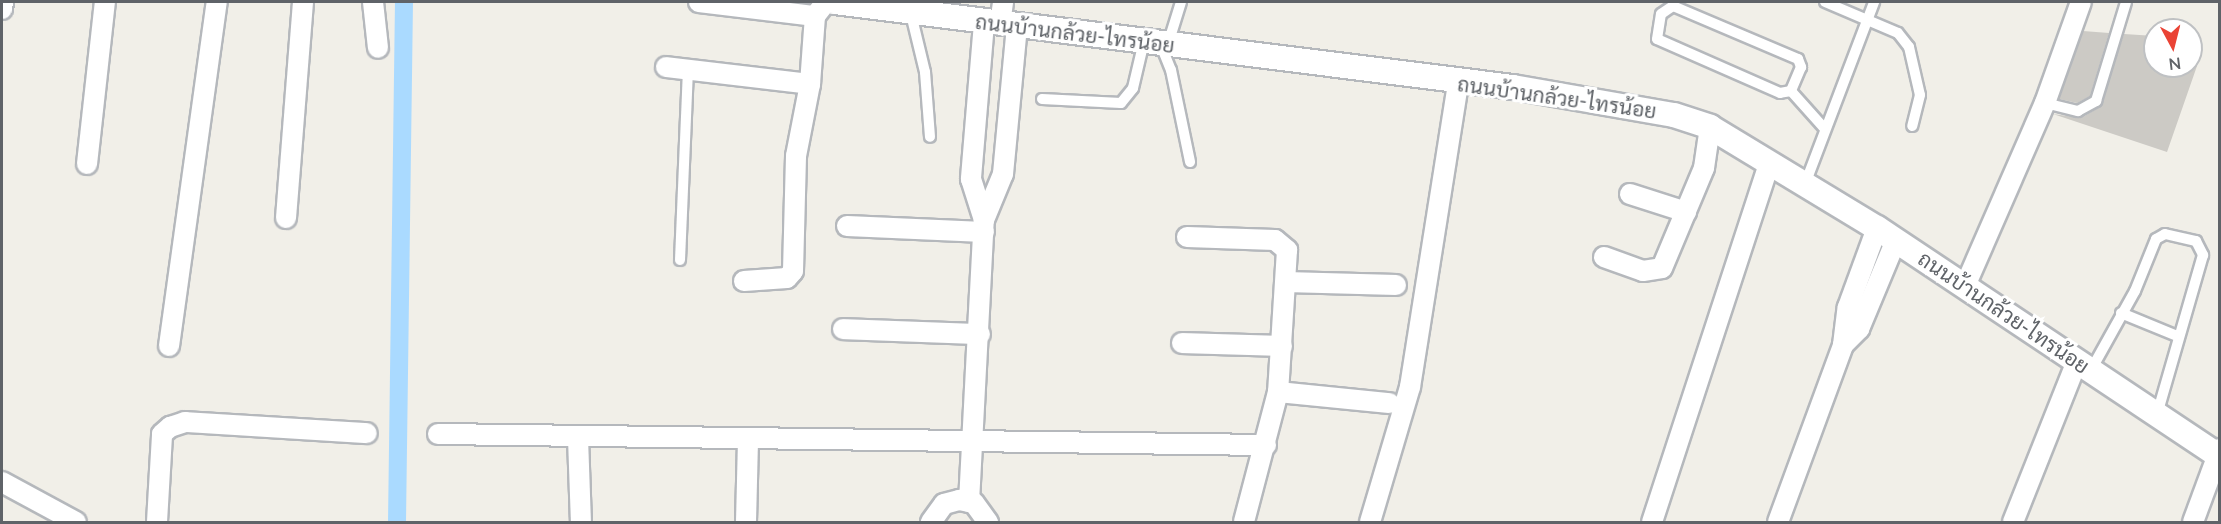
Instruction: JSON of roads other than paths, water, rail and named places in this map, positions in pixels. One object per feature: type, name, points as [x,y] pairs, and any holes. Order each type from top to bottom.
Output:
[{"type":"street","points":[[2,9],[3,2]]},
{"type":"street","points":[[87,164],[105,2]]},
{"type":"street","points":[[169,346],[217,2]]},
{"type":"street","points":[[286,218],[303,2]]},
{"type":"street","points":[[372,2],[378,48]]},
{"type":"street","points":[[699,2],[820,9],[810,84],[796,156],[793,271],[787,278],[744,281]]},
{"type":"street","name":"ถนนบ้านกล้วย-ไทรน้อย","points":[[835,2],[911,14],[1001,19],[1157,43],[1628,105],[1710,127],[1887,234],[2218,454]]},
{"type":"street","points":[[1965,286],[2045,103],[2081,2]]},
{"type":"street","points":[[984,226],[1003,174],[1001,19]]},
{"type":"street","points":[[988,522],[969,502],[980,334],[984,226],[971,179],[1001,19]]},
{"type":"street","points":[[666,67],[688,72],[810,84]]},
{"type":"street","points":[[1370,522],[1410,387],[1458,83]]},
{"type":"street","points":[[1604,257],[1643,271],[1662,268],[1704,168],[1710,127]]},
{"type":"street","points":[[1652,522],[1769,163]]},
{"type":"street","points":[[1630,194],[1686,213]]},
{"type":"street","points":[[847,226],[984,226]]},
{"type":"street","points":[[1778,522],[1843,345],[1848,306],[1887,234]]},
{"type":"street","points":[[1187,237],[1280,241],[1287,250],[1278,392],[1266,445],[1244,522]]},
{"type":"street","points":[[1286,282],[1396,285]]},
{"type":"street","points":[[843,329],[980,334]]},
{"type":"street","points":[[1182,343],[1282,346]]},
{"type":"street","points":[[2013,522],[2084,365]]},
{"type":"street","points":[[1278,392],[1389,403]]},
{"type":"street","points":[[157,522],[162,434],[170,427],[185,422],[367,433]]},
{"type":"street","points":[[438,434],[578,438],[1266,445]]},
{"type":"street","points":[[578,438],[581,522]]},
{"type":"street","points":[[746,522],[747,440]]},
{"type":"street","points":[[2193,522],[2218,454]]},
{"type":"street","points":[[2,482],[76,522]]},
{"type":"street","points":[[931,522],[944,504],[969,502]]},
{"type":"lane","points":[[1042,99],[1121,103],[1133,88],[1181,2]]},
{"type":"lane","points":[[1825,2],[1868,18],[1898,33],[1915,61],[1920,95],[1912,126]]},
{"type":"lane","points":[[1805,184],[1874,2]]},
{"type":"lane","points":[[2045,103],[2078,111],[2096,101],[2126,2]]},
{"type":"lane","points":[[1673,6],[1798,59],[1801,68],[1791,91],[1780,93],[1657,39],[1664,8],[1673,6]]},
{"type":"lane","points":[[911,14],[926,72],[930,137]]},
{"type":"lane","points":[[1157,43],[1172,70],[1190,162]]},
{"type":"lane","points":[[680,260],[688,72]]},
{"type":"lane","points":[[1791,91],[1825,129]]},
{"type":"lane","points":[[2084,365],[2121,313],[2158,237],[2191,239],[2203,255],[2177,336],[2157,414]]},
{"type":"lane","points":[[2121,313],[2177,336]]},
{"type":"waterway","points":[[397,522],[404,2]]}]
